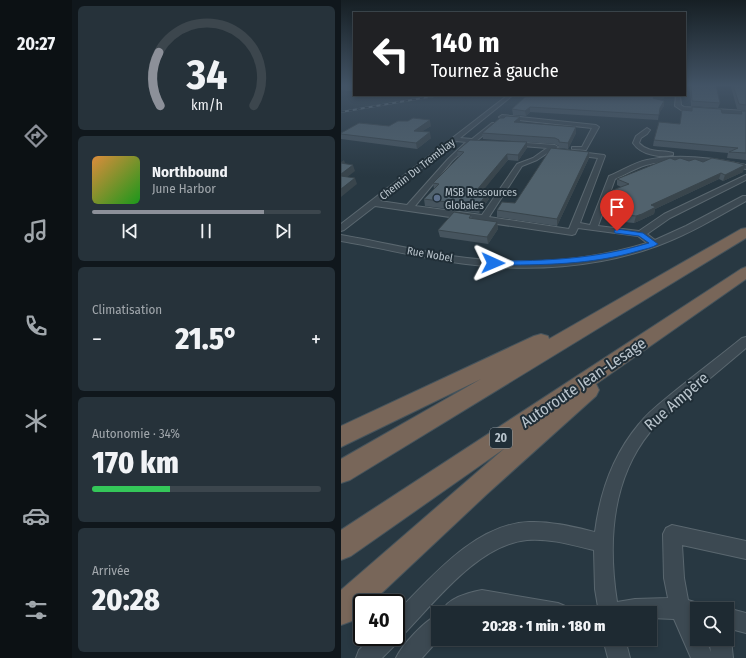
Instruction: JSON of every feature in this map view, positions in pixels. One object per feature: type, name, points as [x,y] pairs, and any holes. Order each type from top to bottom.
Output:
[{"type":"highway","points":[[341,472],[746,232]]},
{"type":"highway","name":"Autoroute Jean-Lesage","points":[[341,546],[746,272]]},
{"type":"highway","points":[[341,437],[636,296]]},
{"type":"highway","points":[[341,610],[483,482],[660,330]]},
{"type":"street","name":"Chemin Du Tremblay","points":[[341,228],[484,116]]},
{"type":"street","points":[[374,203],[572,232],[602,156],[504,146],[584,149],[596,127],[491,116]]},
{"type":"street","points":[[409,208],[444,166],[502,117]]},
{"type":"street","points":[[647,130],[645,134],[638,136],[635,143],[637,146],[650,151],[746,162]]},
{"type":"street","points":[[452,141],[481,144]]},
{"type":"street","points":[[484,218],[519,165],[535,160],[548,150]]},
{"type":"street","points":[[593,228],[612,178],[647,163],[663,160],[721,163],[746,167]]},
{"type":"street","points":[[422,165],[444,166]]},
{"type":"street","points":[[641,234],[667,216],[746,177]]},
{"type":"street","name":"Rue Nobel","points":[[341,238],[459,260],[510,264],[586,260],[624,253],[654,244],[746,198]]},
{"type":"street","points":[[575,226],[641,234],[654,244]]},
{"type":"street","name":"Rue Ampère","points":[[608,606],[604,578],[606,515],[610,493],[620,465],[634,440],[653,418],[746,341]]},
{"type":"street","points":[[405,619],[464,560],[485,545],[504,536],[520,532],[557,533],[604,543]]},
{"type":"street","points":[[702,658],[689,610],[674,578],[672,534],[746,550]]},
{"type":"street","points":[[463,606],[468,603],[482,600],[517,606]]},
{"type":"street","points":[[657,608],[689,610]]},
{"type":"street","points":[[734,620],[746,623]]},
{"type":"street","points":[[407,658],[431,632]]},
{"type":"street","points":[[367,658],[378,646]]},
{"type":"street","points":[[616,646],[619,658]]},
{"type":"street","points":[[721,646],[722,658]]},
{"type":"building","points":[[506,116],[520,117],[514,122],[576,127],[568,143],[559,142],[559,140],[555,138],[482,133],[500,118],[504,118]]},
{"type":"building","points":[[681,116],[746,116],[746,153],[729,152],[738,148],[654,140],[659,122],[680,124]]},
{"type":"building","points":[[413,118],[430,120],[414,131],[430,132],[416,143],[341,134],[359,123],[389,126],[398,121],[408,121]]},
{"type":"building","points":[[470,140],[527,142],[518,155],[507,154],[476,191],[488,192],[478,206],[424,199],[439,184],[433,183],[464,152],[457,151]]},
{"type":"building","points":[[551,148],[589,152],[557,219],[497,210],[502,202],[515,203]]},
{"type":"building","points":[[670,158],[675,160],[680,158],[689,161],[695,159],[703,162],[712,158],[745,165],[725,175],[721,173],[651,205],[656,207],[636,216],[625,215],[605,206],[606,203],[621,197],[610,191],[629,184],[617,179]]},
{"type":"building","points":[[341,163],[353,165],[341,174]]},
{"type":"building","points":[[341,176],[355,178],[341,189]]},
{"type":"building","points":[[454,212],[471,215],[469,218],[497,222],[487,237],[438,230]]},
{"type":"place","name":"MSB Ressources Globales","points":[[437,198]]},
{"type":"route","points":[[493,263],[546,263],[586,260],[624,253],[654,244],[641,234],[617,231]]}]
